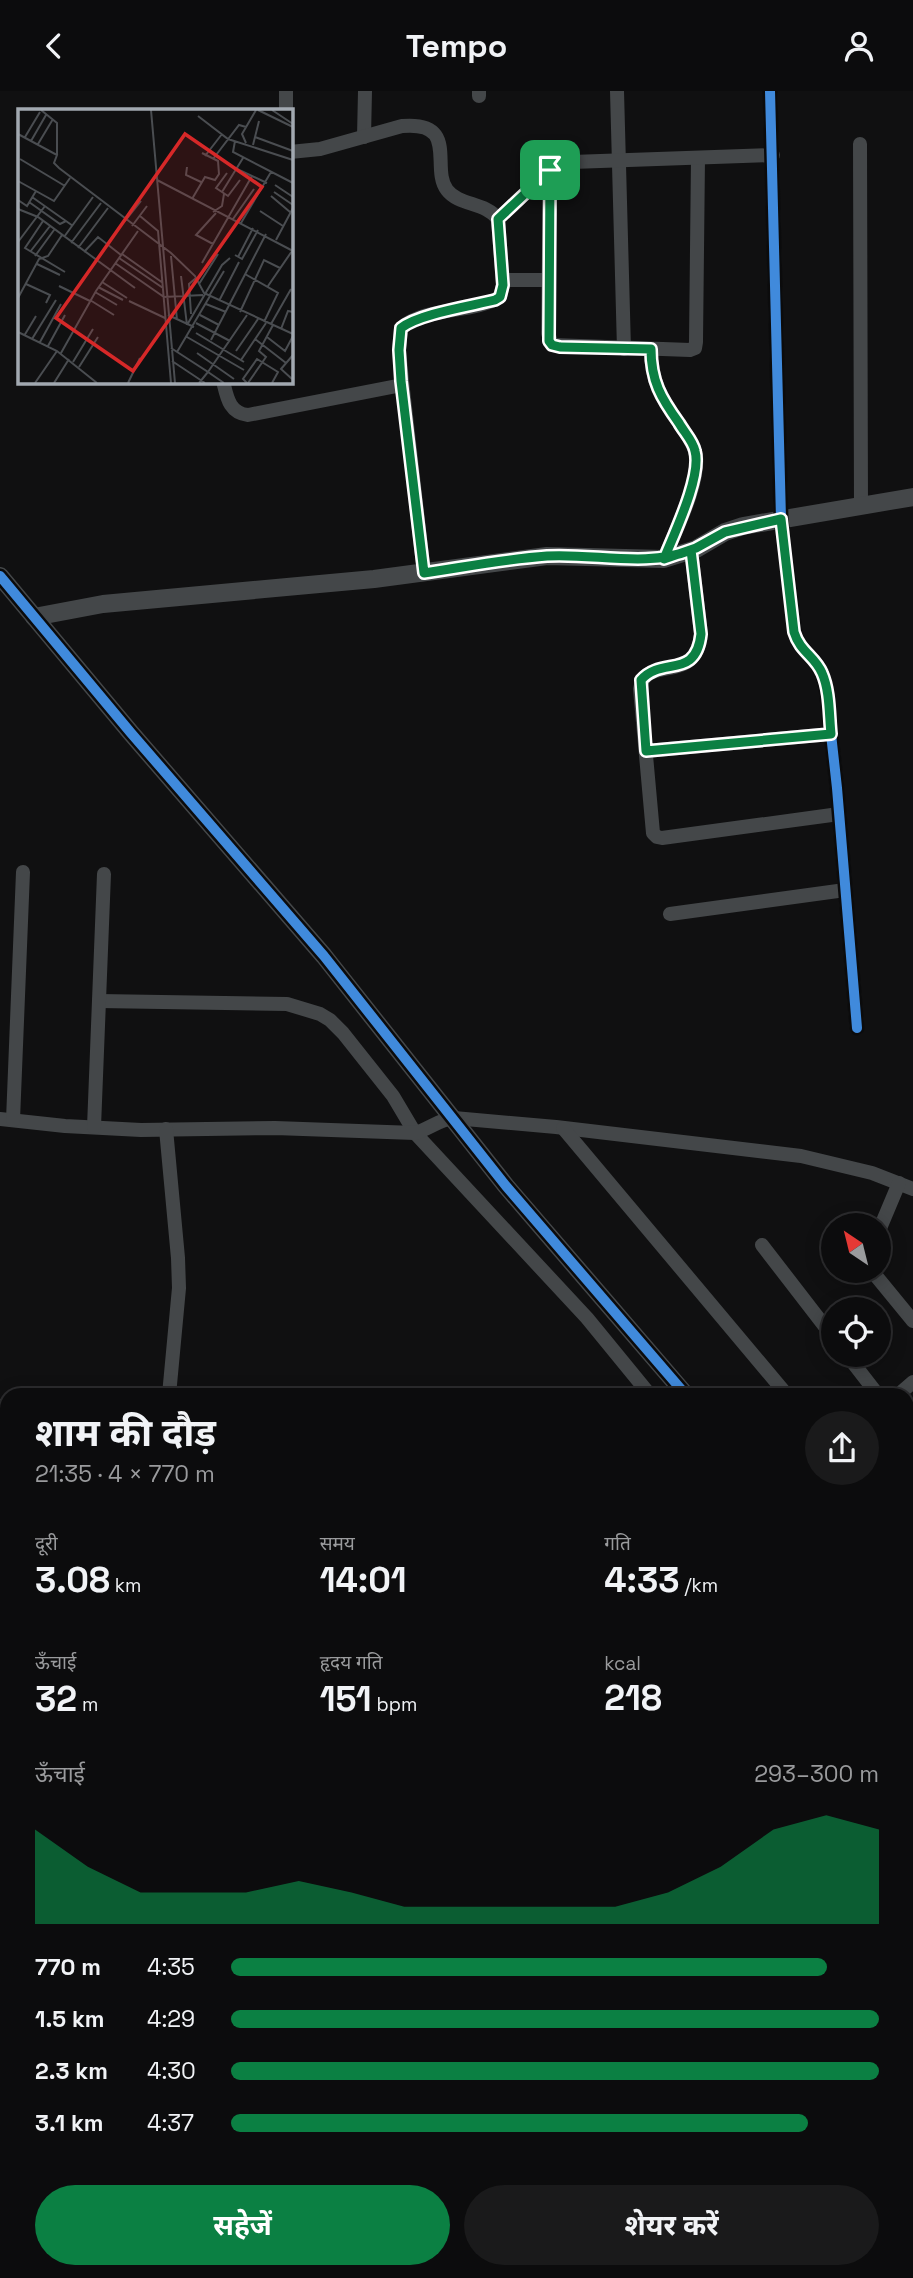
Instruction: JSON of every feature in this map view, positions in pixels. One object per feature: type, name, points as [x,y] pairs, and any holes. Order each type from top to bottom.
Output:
[{"type":"street","points":[[286,91],[286,109]]},
{"type":"street","points":[[364,137],[365,91]]},
{"type":"street","points":[[617,91],[624,349]]},
{"type":"street","points":[[770,91],[781,519],[794,632],[798,644],[822,673],[839,814],[857,1028]]},
{"type":"street","points":[[292,152],[320,149],[402,126],[416,125],[428,129],[436,137],[440,148],[443,183],[447,191],[493,212],[498,219],[503,280],[500,297],[422,318],[401,328],[399,350],[402,385],[424,573]]},
{"type":"street","points":[[860,144],[861,505]]},
{"type":"street","points":[[498,219],[550,170],[572,162],[772,155]]},
{"type":"street","points":[[550,170],[548,333],[552,345],[690,350],[695,348],[696,342],[698,157]]},
{"type":"street","points":[[503,280],[549,280]]},
{"type":"street","points":[[651,349],[652,376],[660,395],[690,439],[696,459],[688,498],[664,559]]},
{"type":"street","points":[[224,383],[232,407],[240,414],[248,415],[402,385]]},
{"type":"street","points":[[34,617],[103,604],[424,573],[547,556],[664,559],[691,550],[725,532],[781,519],[913,497]]},
{"type":"street","points":[[691,550],[701,634],[700,647],[687,663],[648,673],[641,680],[652,825],[657,837],[839,814]]},
{"type":"street","points":[[0,576],[324,956],[448,1119],[680,1388]]},
{"type":"street","points":[[646,751],[831,734]]},
{"type":"street","points":[[23,872],[7,1120],[166,1129],[421,1131],[448,1119],[563,1128],[801,1156],[872,1173],[906,1186],[890,1213]]},
{"type":"street","points":[[94,1127],[104,874]]},
{"type":"street","points":[[670,915],[845,890]]},
{"type":"street","points":[[99,1001],[287,1004],[320,1014],[330,1020],[421,1131],[587,1318],[644,1388]]},
{"type":"street","points":[[563,1128],[781,1388]]},
{"type":"street","points":[[166,1129],[178,1258],[170,1388]]},
{"type":"street","points":[[762,1245],[821,1321]]},
{"type":"street","points":[[882,1283],[913,1321]]},
{"type":"street","points":[[856,1367],[873,1388]]},
{"type":"cycle path","points":[[770,91],[781,519],[796,637],[819,667],[826,689],[857,1028]]},
{"type":"cycle path","points":[[0,576],[131,733],[324,956],[506,1186],[680,1388]]},
{"type":"route","points":[[550,170],[498,219],[503,285],[500,297],[422,318],[401,328],[401,381],[424,573],[547,556],[664,559],[691,550],[701,634],[700,647],[687,663],[656,670],[641,680],[646,751],[831,734],[822,673],[798,644],[794,632],[781,519],[725,532],[696,548],[664,559],[688,498],[696,459],[690,439],[660,395],[652,376],[651,349],[560,347],[549,341],[550,170]]}]
